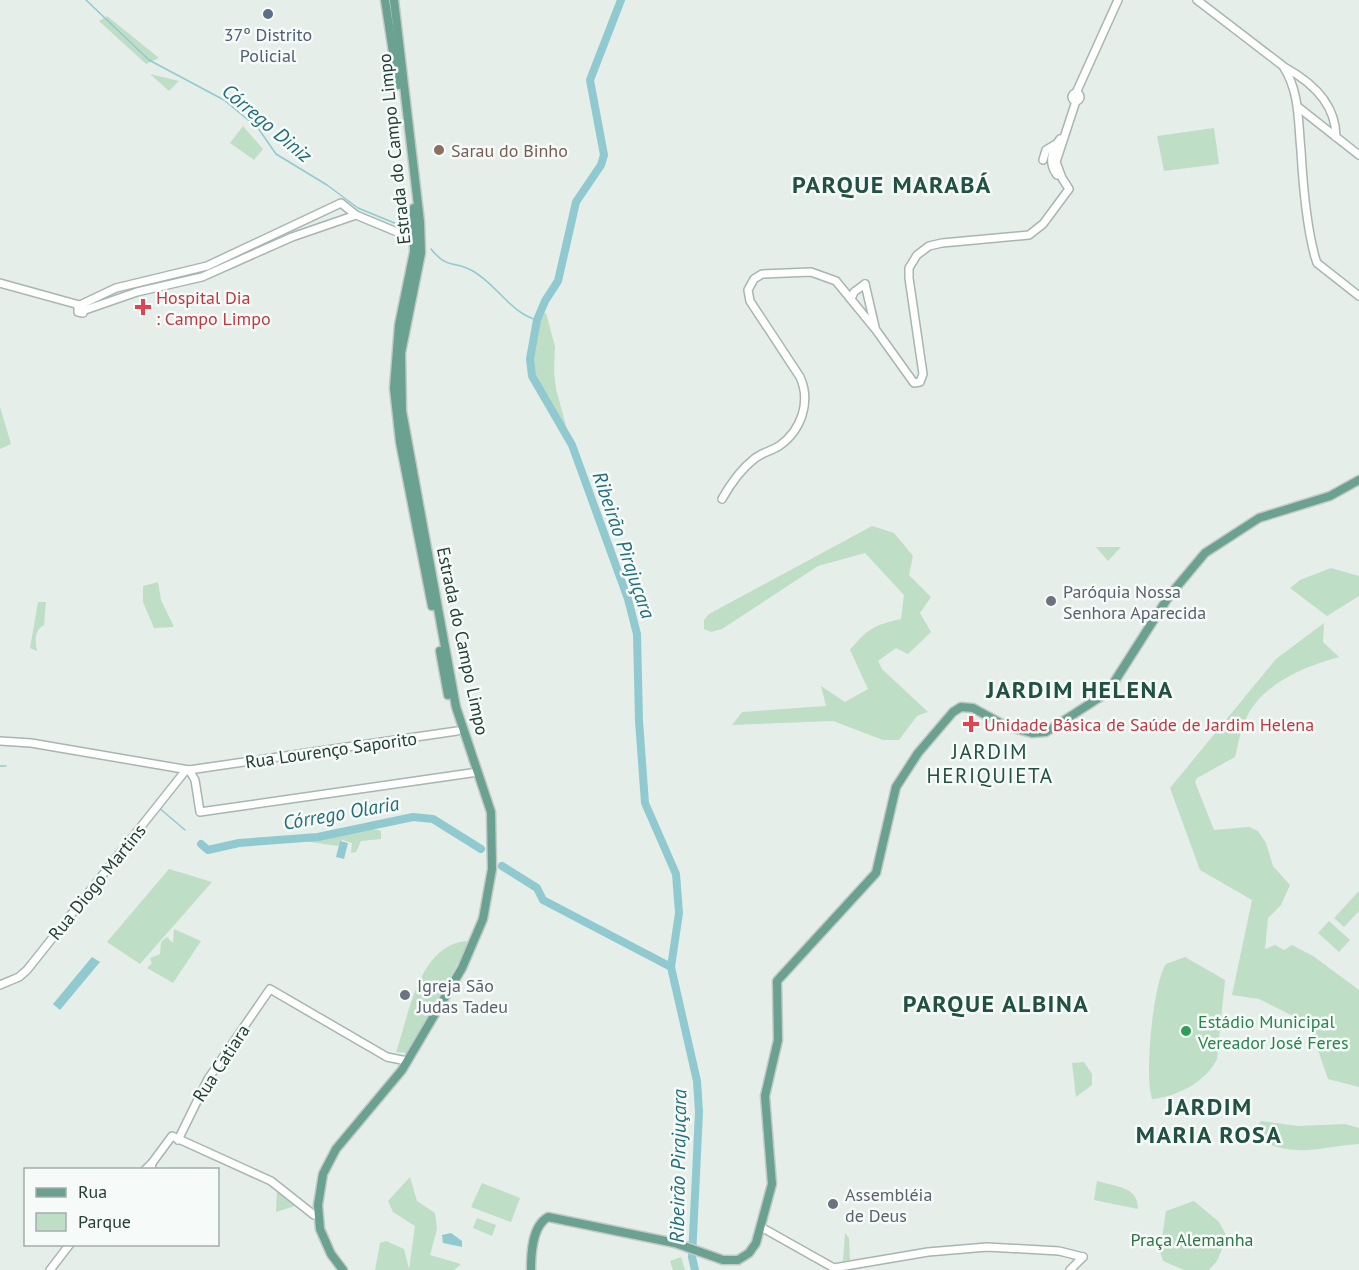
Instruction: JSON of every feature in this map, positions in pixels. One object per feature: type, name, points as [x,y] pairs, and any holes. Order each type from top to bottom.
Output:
[{"type":"main road","name":"Estrada do Campo Limpo","points":[[343,1270],[331,1254],[320,1228],[318,1205],[323,1174],[336,1149],[405,1060],[465,962],[483,919],[492,869],[491,812],[456,707],[402,411],[401,353],[421,254],[385,0]]},
{"type":"main road","name":"Estrada do Campo Limpo","points":[[337,1270],[322,1247],[314,1215],[317,1179],[330,1148],[405,1060],[468,942],[482,901],[488,851],[485,808],[476,772],[457,731],[400,442],[394,388],[396,343],[418,238],[418,191],[394,0]]},
{"type":"main road","points":[[531,1270],[536,1232],[540,1223],[548,1217],[686,1246],[732,1261],[742,1258],[753,1248],[772,1184],[765,1096],[778,1040],[777,981],[876,873],[893,794],[902,776],[928,740],[953,712],[961,707],[973,708],[992,721],[1032,733],[1044,733],[1057,726],[1111,687],[1169,596],[1205,554],[1259,518],[1330,496],[1359,480]]},
{"type":"main road","points":[[465,962],[470,949],[468,942]]},
{"type":"street","points":[[1062,178],[1054,172],[1052,163],[1081,86],[1118,0]]},
{"type":"street","points":[[1197,0],[1283,66],[1302,76],[1326,102],[1336,123],[1336,137]]},
{"type":"street","points":[[1283,66],[1293,83],[1298,108],[1304,182],[1317,263],[1359,296]]},
{"type":"street","points":[[1298,108],[1359,155]]},
{"type":"street","points":[[1043,160],[1046,150],[1058,146]]},
{"type":"street","points":[[859,292],[861,313],[876,330],[910,381],[920,382],[923,374],[909,268],[917,255],[929,246],[1029,235],[1042,224],[1069,189],[1056,162],[1058,146]]},
{"type":"street","points":[[81,307],[116,288],[200,269],[341,203],[356,215],[418,238]]},
{"type":"street","points":[[0,283],[69,300],[81,307],[94,307],[137,292],[202,277],[299,234],[356,215]]},
{"type":"street","points":[[722,498],[746,466],[780,445],[789,436],[801,418],[805,405],[804,386],[800,377],[750,301],[748,290],[750,284],[762,274],[810,272],[827,276],[842,286],[859,292],[870,309],[876,330]]},
{"type":"street","points":[[94,307],[96,315]]},
{"type":"street","points":[[861,313],[866,313],[870,309]]},
{"type":"street","name":"Rua Lourenço Saporito","points":[[0,741],[31,743],[188,770],[457,731]]},
{"type":"street","points":[[195,780],[205,769]]},
{"type":"street","points":[[188,770],[195,780],[200,812],[476,772]]},
{"type":"street","name":"Rua Diogo Martins","points":[[0,985],[19,977],[27,970],[188,770]]},
{"type":"street","name":"Rua Catiara","points":[[151,1166],[175,1138],[208,1079],[270,989],[387,1057],[405,1060]]},
{"type":"street","points":[[175,1138],[270,1181],[314,1215]]},
{"type":"street","points":[[761,1227],[827,1267],[838,1269],[928,1252],[987,1247],[1059,1251],[1083,1257],[1070,1270]]},
{"type":"street","points":[[50,1270],[69,1246]]},
{"type":"green space","points":[[107,16],[159,58],[146,64],[99,21]]},
{"type":"green space","points":[[150,74],[179,81],[169,91]]},
{"type":"green space","points":[[243,126],[263,149],[254,160],[230,143]]},
{"type":"green space","points":[[1214,128],[1219,164],[1164,171],[1157,136]]},
{"type":"green space","points":[[540,313],[546,313],[555,347],[556,389],[568,433],[543,394],[531,362],[531,351]]},
{"type":"green space","points":[[0,407],[11,444],[0,449]]},
{"type":"green space","points":[[872,526],[894,533],[913,556],[909,575],[931,597],[920,613],[931,632],[908,654],[896,648],[878,661],[882,669],[928,712],[917,716],[899,740],[883,740],[833,721],[732,725],[742,712],[826,706],[821,686],[845,702],[868,689],[850,650],[861,637],[872,629],[901,619],[904,595],[865,553],[818,566],[722,629],[711,632],[704,629],[704,620],[709,614]]},
{"type":"green space","points":[[1096,547],[1121,547],[1108,561]]},
{"type":"green space","points":[[1331,568],[1359,576],[1359,596],[1327,616],[1290,588],[1300,580]]},
{"type":"green space","points":[[158,582],[161,600],[174,627],[154,628],[143,602],[143,586]]},
{"type":"green space","points":[[38,602],[46,602],[44,625],[38,630],[36,636],[37,651],[30,648]]},
{"type":"green space","points":[[1324,623],[1323,642],[1339,657],[1298,672],[1272,687],[1252,708],[1245,721],[1235,757],[1197,778],[1195,782],[1214,830],[1249,827],[1258,831],[1266,843],[1273,866],[1290,885],[1281,905],[1268,918],[1265,949],[1275,945],[1284,950],[1292,945],[1313,956],[1359,990],[1359,1087],[1328,1079],[1309,1024],[1259,999],[1232,995],[1252,900],[1200,870],[1170,788],[1276,659]]},
{"type":"green space","points":[[373,829],[381,831],[381,839],[361,841],[356,852],[351,853],[352,843],[342,840],[338,846],[296,840],[310,835]]},
{"type":"green space","points":[[169,869],[212,882],[140,964],[107,942]]},
{"type":"green space","points":[[1359,891],[1359,911],[1344,927],[1334,918]]},
{"type":"green space","points":[[1329,921],[1350,940],[1339,952],[1318,933]]},
{"type":"green space","points":[[174,929],[201,941],[173,983],[147,968],[152,963],[150,958],[160,954],[161,942],[167,937],[173,943]]},
{"type":"green space","points":[[467,941],[466,949],[407,1053],[396,1052],[418,984],[427,968],[437,954],[451,945]]},
{"type":"green space","name":"Estádio Municipal Vereador José Feres","points":[[1185,957],[1225,980],[1217,1059],[1206,1075],[1189,1087],[1171,1095],[1152,1099],[1149,1052],[1157,990],[1166,964]]},
{"type":"green space","points":[[1084,1062],[1092,1074],[1092,1085],[1076,1097],[1072,1063]]},
{"type":"green space","points":[[1261,1121],[1298,1126],[1345,1124],[1359,1128],[1359,1144],[1306,1150],[1282,1148],[1254,1138],[1255,1130]]},
{"type":"green space","points":[[410,1177],[417,1201],[435,1213],[437,1229],[430,1255],[461,1264],[454,1270],[375,1270],[380,1243],[386,1241],[404,1249],[409,1269],[415,1226],[393,1212],[388,1201]]},
{"type":"green space","points":[[1097,1181],[1118,1186],[1130,1192],[1137,1201],[1138,1209],[1094,1200]]},
{"type":"green space","points":[[482,1183],[520,1198],[511,1222],[471,1207]]},
{"type":"green space","points":[[277,1187],[298,1205],[276,1212]]},
{"type":"green space","name":"Praça Alemanha","points":[[1194,1201],[1219,1222],[1227,1237],[1217,1261],[1209,1270],[1184,1270],[1163,1261],[1160,1252],[1166,1211]]},
{"type":"green space","points":[[477,1218],[496,1225],[492,1236],[473,1228]]},
{"type":"green space","points":[[845,1233],[849,1238],[850,1260],[843,1261]]},
{"type":"green space","points":[[681,1257],[685,1270],[673,1270],[670,1261]]},
{"type":"water","points":[[340,841],[348,843],[344,859],[336,857]]},
{"type":"water","points":[[92,957],[100,962],[60,1010],[53,1004]]},
{"type":"water","points":[[451,1233],[462,1241],[462,1247],[443,1243],[442,1235]]},
{"type":"waterway","name":"Córrego Diniz","points":[[86,0],[149,60],[224,100],[258,128],[276,154],[327,185],[358,208],[409,229]]},
{"type":"waterway","name":"Ribeirão Pirajuçara","points":[[621,0],[590,80],[604,155],[601,165],[576,202],[558,281],[545,301],[537,320],[530,359],[532,376],[572,445],[628,599],[637,634],[639,721],[645,803],[676,874],[679,913],[671,967],[697,1081],[699,1112],[692,1257],[695,1270]]},
{"type":"waterway","points":[[431,249],[446,262],[465,267],[480,275],[519,311],[537,320]]},
{"type":"waterway","name":"Córrego Olaria","points":[[0,766],[6,766]]},
{"type":"waterway","name":"Córrego Olaria","points":[[158,807],[185,830]]},
{"type":"waterway","name":"Córrego Olaria","points":[[201,844],[208,850],[239,843],[318,837],[413,817],[433,819],[481,849]]},
{"type":"waterway","name":"Córrego Olaria","points":[[502,866],[537,888],[543,900],[671,967]]},
{"type":"place","name":"37º Distrito Policial","points":[[268,14]]},
{"type":"place","name":"Sarau do Binho","points":[[439,150]]},
{"type":"place","name":"Hospital Dia : Campo Limpo","points":[[143,307]]},
{"type":"place","name":"Paróquia Nossa Senhora Aparecida","points":[[1051,601]]},
{"type":"place","name":"Unidade Básica de Saúde de Jardim Helena","points":[[971,724]]},
{"type":"place","name":"Igreja São Judas Tadeu","points":[[405,995]]},
{"type":"place","name":"Estádio Municipal Vereador José Feres","points":[[1186,1031]]},
{"type":"place","name":"Assembléia de Deus","points":[[833,1204]]},
{"type":"district","name":"PARQUE MARABÁ","points":[[892,184]]},
{"type":"district","name":"JARDIM HELENA","points":[[1080,689]]},
{"type":"district","name":"JARDIM HERIQUIETA","points":[[990,763]]},
{"type":"district","name":"PARQUE ALBINA","points":[[996,1003]]},
{"type":"district","name":"JARDIM MARIA ROSA","points":[[1209,1120]]}]
